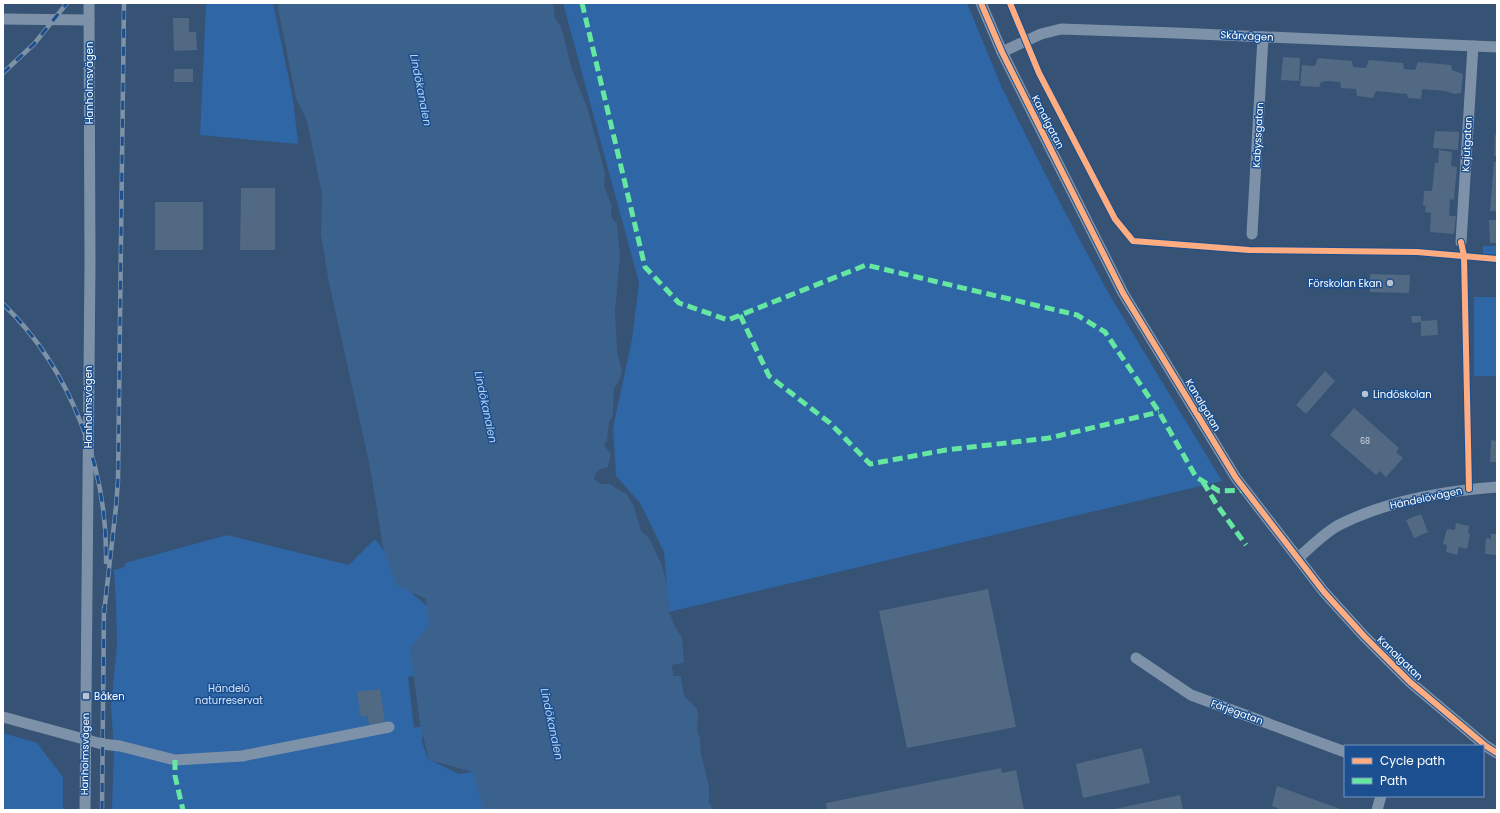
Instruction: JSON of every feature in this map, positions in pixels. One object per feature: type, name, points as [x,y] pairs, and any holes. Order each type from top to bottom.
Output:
[{"type":"street","name":"Hanholmsvägen","points":[[85,810],[90,264],[89,3]]},
{"type":"street","name":"Kanalgatan","points":[[981,3],[1002,52],[1123,293],[1236,478],[1324,592],[1364,636],[1410,682],[1482,745]]},
{"type":"street","points":[[3,19],[89,20]]},
{"type":"street","name":"Skårvägen","points":[[1002,52],[1041,34],[1062,29],[1497,48]]},
{"type":"street","name":"Kabyssgatan","points":[[1252,234],[1263,37]]},
{"type":"street","name":"Kajutgatan","points":[[1461,242],[1473,46]]},
{"type":"street","name":"Händelövägen","points":[[1298,558],[1340,524],[1388,505],[1461,490],[1497,487]]},
{"type":"street","name":"Färjegatan","points":[[1136,658],[1191,695],[1344,752]]},
{"type":"street","points":[[3,717],[86,740],[175,760],[242,756],[389,727]]},
{"type":"street","name":"Kanalgatan","points":[[1484,747],[1497,753]]},
{"type":"street","points":[[1377,810],[1381,797]]},
{"type":"green space","points":[[206,3],[273,3],[293,99],[298,144],[200,135]]},
{"type":"green space","points":[[563,3],[967,3],[1002,88],[1060,203],[1109,294],[1222,481],[669,612],[664,552],[640,503],[616,476],[613,428],[632,339],[639,283]]},
{"type":"green space","points":[[1483,246],[1497,246],[1497,255],[1483,254]]},
{"type":"green space","points":[[1474,297],[1497,297],[1497,376],[1474,376]]},
{"type":"green space","name":"Händelö naturreservat","points":[[227,535],[349,565],[375,539],[390,558],[414,595],[434,612],[414,676],[408,677],[414,728],[423,726],[422,742],[428,759],[459,774],[477,771],[485,810],[112,810],[114,748],[111,707],[117,646],[114,570],[125,567],[125,563]]},
{"type":"green space","points":[[3,733],[37,743],[63,777],[63,810],[3,810]]},
{"type":"water","name":"Lindökanalen","points":[[277,3],[552,3],[554,7],[555,19],[560,25],[564,37],[571,67],[588,110],[605,173],[604,186],[612,207],[612,219],[617,223],[620,256],[615,311],[617,351],[622,371],[619,381],[614,388],[613,414],[609,422],[607,440],[604,445],[611,454],[608,467],[599,470],[595,474],[594,479],[601,484],[610,484],[627,494],[634,507],[641,531],[649,538],[661,563],[668,593],[669,612],[682,638],[684,663],[672,665],[673,676],[681,676],[684,696],[697,709],[697,731],[700,738],[701,753],[709,787],[709,802],[713,810],[484,810],[473,772],[429,760],[420,724],[410,648],[429,625],[426,599],[396,585],[383,547],[370,467],[329,283],[321,235],[322,194],[307,121],[296,98]]},
{"type":"building","points":[[173,18],[189,18],[189,32],[196,32],[197,50],[174,51]]},
{"type":"building","points":[[1283,57],[1300,58],[1299,81],[1281,80]]},
{"type":"building","points":[[1318,58],[1352,61],[1353,67],[1366,68],[1369,60],[1403,63],[1404,69],[1415,70],[1418,62],[1451,65],[1452,70],[1463,74],[1461,93],[1454,94],[1446,91],[1422,89],[1421,99],[1408,98],[1407,94],[1376,91],[1373,98],[1357,96],[1356,89],[1341,88],[1340,82],[1321,82],[1319,87],[1300,86],[1302,65],[1315,66]]},
{"type":"building","points":[[174,69],[193,69],[193,82],[174,82]]},
{"type":"building","points":[[1435,131],[1459,132],[1458,150],[1433,148]]},
{"type":"building","points":[[1495,135],[1497,135],[1497,156],[1494,156]]},
{"type":"building","points":[[1439,150],[1452,152],[1451,166],[1457,167],[1454,200],[1450,199],[1449,216],[1456,216],[1454,234],[1430,232],[1431,213],[1425,212],[1426,206],[1423,206],[1424,191],[1432,191],[1435,163],[1438,163]]},
{"type":"building","points":[[1494,162],[1497,162],[1497,211],[1490,211]]},
{"type":"building","points":[[241,188],[275,188],[275,250],[240,250]]},
{"type":"building","points":[[155,202],[203,202],[203,250],[155,250]]},
{"type":"building","points":[[1489,220],[1497,220],[1497,243],[1490,243]]},
{"type":"building","name":"Förskolan Ekan","points":[[1370,274],[1410,275],[1409,293],[1370,292]]},
{"type":"building","points":[[1411,316],[1421,316],[1421,321],[1437,320],[1438,335],[1421,336],[1421,322],[1412,323]]},
{"type":"building","points":[[1325,371],[1335,381],[1306,414],[1296,405]]},
{"type":"building","name":"Lindöskolan","points":[[1354,408],[1399,448],[1396,452],[1403,458],[1386,477],[1380,471],[1376,475],[1330,435]]},
{"type":"building","points":[[1491,440],[1497,441],[1497,462],[1490,462]]},
{"type":"building","points":[[1421,514],[1428,532],[1414,538],[1406,520]]},
{"type":"building","points":[[1456,523],[1469,526],[1468,533],[1470,534],[1467,549],[1459,547],[1457,555],[1446,552],[1447,545],[1443,544],[1447,529],[1455,530]]},
{"type":"building","points":[[1491,534],[1497,534],[1497,555],[1485,554],[1486,538],[1491,539]]},
{"type":"building","points":[[988,589],[1016,727],[907,748],[879,611]]},
{"type":"building","points":[[380,689],[385,722],[369,725],[368,716],[361,717],[357,692]]},
{"type":"building","points":[[1142,748],[1150,783],[1083,798],[1076,764]]},
{"type":"building","points":[[1001,768],[1002,773],[1016,770],[1024,810],[827,810],[826,803]]},
{"type":"building","points":[[1277,786],[1343,810],[1282,810],[1272,806]]},
{"type":"building","points":[[1180,795],[1183,810],[1115,810],[1115,809]]},
{"type":"railway","points":[[3,73],[34,44],[67,3]]},
{"type":"railway","points":[[104,613],[118,480],[124,3]]},
{"type":"railway","points":[[3,304],[27,330],[48,359],[66,390],[81,422],[92,457],[100,492],[105,527],[106,562]]},
{"type":"railway","points":[[102,810],[104,608]]},
{"type":"marked path","points":[[582,3],[645,267],[679,303],[728,320],[866,265],[1077,315],[1105,332],[1159,412],[1196,477],[1219,491],[1245,490]]},
{"type":"marked path","points":[[740,315],[769,376],[830,423],[870,464],[946,450],[1049,438],[1159,412]]},
{"type":"marked path","points":[[1203,482],[1217,505],[1246,545]]},
{"type":"marked path","points":[[175,760],[175,776],[183,810]]},
{"type":"cycle path","points":[[981,3],[1002,52],[1123,293],[1236,478],[1324,592],[1364,636],[1410,682],[1486,746],[1497,753]]},
{"type":"cycle path","points":[[1010,3],[1039,73],[1115,219],[1133,241],[1249,250],[1417,252],[1497,259]]},
{"type":"cycle path","points":[[1461,242],[1464,256],[1469,489]]},
{"type":"place","name":"Förskolan Ekan","points":[[1390,283]]},
{"type":"place","name":"Lindöskolan","points":[[1365,394]]},
{"type":"place","name":"Båken","points":[[86,696]]}]
